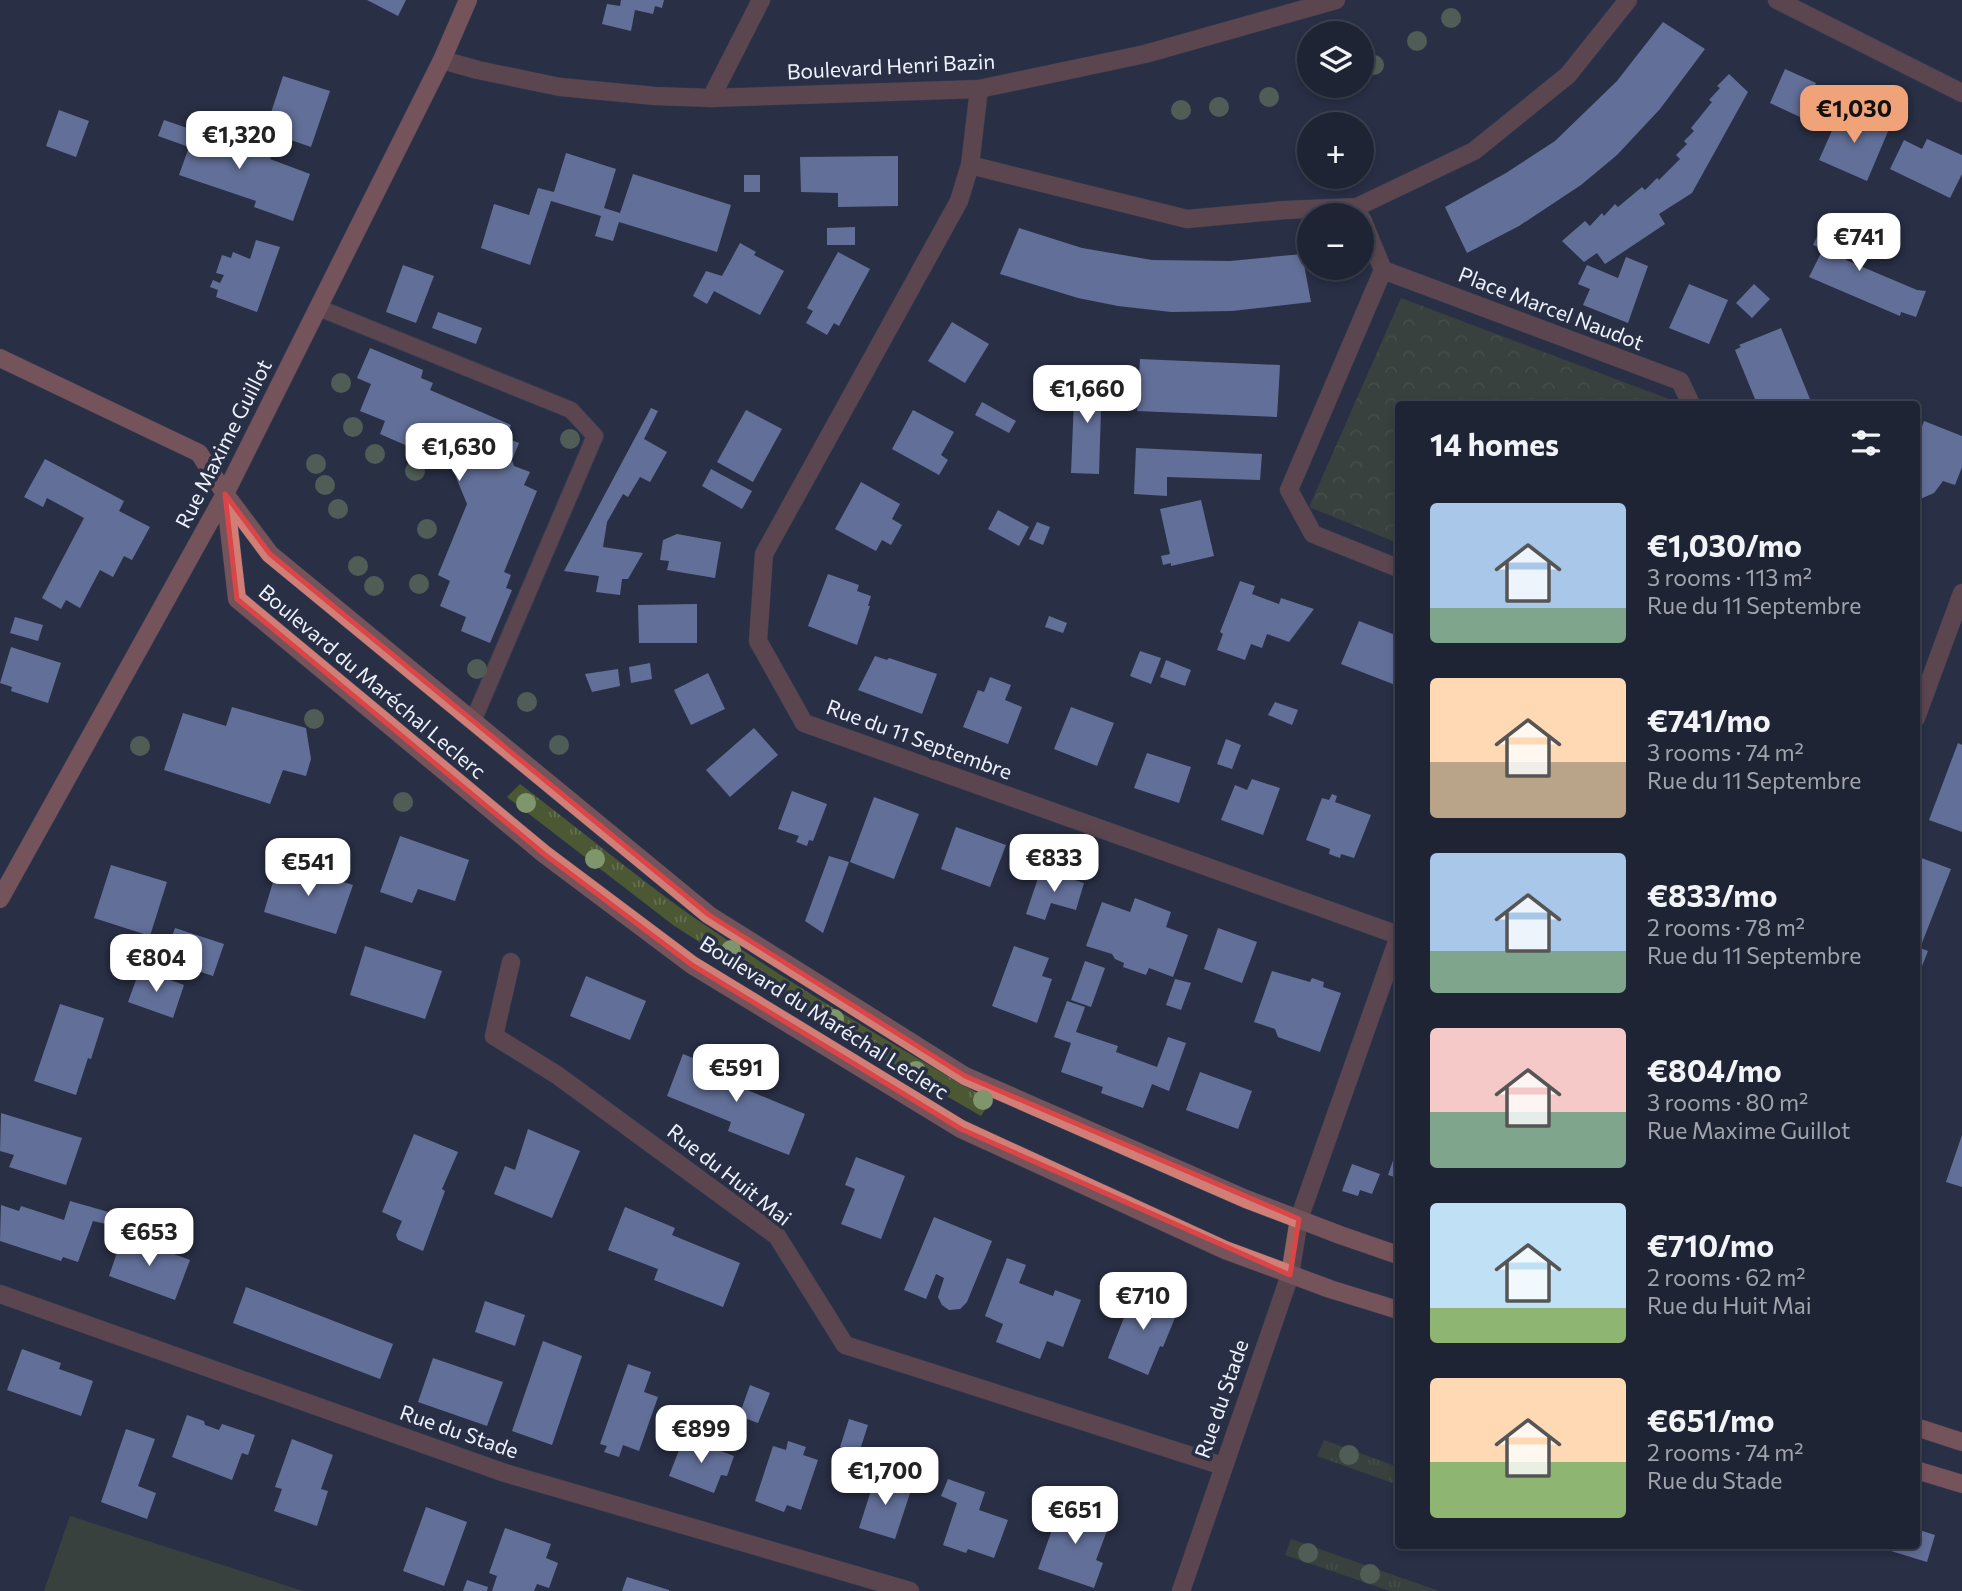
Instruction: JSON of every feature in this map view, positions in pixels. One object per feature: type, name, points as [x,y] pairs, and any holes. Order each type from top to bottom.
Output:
[{"type":"main road","name":"Rue Maxime Guillot","points":[[0,899],[225,494],[442,60],[468,0]]},
{"type":"main road","points":[[0,358],[200,453],[225,494]]},
{"type":"main road","name":"Boulevard du Maréchal Leclerc","points":[[225,494],[270,554],[709,915],[965,1076],[1298,1219],[1395,1254]]},
{"type":"main road","name":"Boulevard du Maréchal Leclerc","points":[[225,494],[237,599],[544,854],[692,965],[961,1129],[1225,1250],[1290,1275],[1395,1309]]},
{"type":"main road","points":[[1920,1428],[1962,1442]]},
{"type":"main road","points":[[1920,1470],[1962,1484]]},
{"type":"street","points":[[711,97],[761,0]]},
{"type":"street","name":"Boulevard Henri Bazin","points":[[442,60],[560,87],[655,96],[711,97],[979,89],[1145,54],[1336,0]]},
{"type":"street","points":[[1374,206],[1474,151],[1568,75],[1628,0]]},
{"type":"street","points":[[1777,0],[1962,93]]},
{"type":"street","name":"Rue du 11 Septembre","points":[[979,89],[971,165],[959,201],[764,554],[758,641],[804,723],[1395,936]]},
{"type":"street","points":[[971,165],[1187,219],[1297,211]]},
{"type":"street","points":[[1374,249],[1383,270],[1289,490],[1313,534],[1395,567]]},
{"type":"street","name":"Place Marcel Naudot","points":[[1383,270],[1680,381],[1690,401]]},
{"type":"street","points":[[1920,707],[1962,593]]},
{"type":"street","name":"Rue du 11 Septembre","points":[[1298,1219],[1395,945]]},
{"type":"street","name":"Rue du Huit Mai","points":[[511,962],[494,1037],[557,1075],[777,1236],[845,1345],[1223,1466]]},
{"type":"street","name":"Rue du Stade","points":[[1181,1591],[1290,1275],[1298,1219]]},
{"type":"street","name":"Rue du Stade","points":[[0,1294],[505,1472],[910,1591]]},
{"type":"lane","points":[[320,308],[571,410],[595,436],[473,721]]},
{"type":"highlighted area","points":[[225,494],[270,554],[709,915],[965,1076],[1299,1219],[1290,1275],[961,1129],[692,965],[544,854],[237,599]]},
{"type":"green space","points":[[1401,298],[1674,401],[1395,401],[1395,542],[1309,507]]},
{"type":"green space","points":[[520,784],[693,917],[840,1012],[991,1101],[981,1116],[857,1044],[673,925],[507,797]]},
{"type":"green space","points":[[1324,1440],[1395,1466],[1395,1484],[1317,1456]]},
{"type":"green space","points":[[70,1516],[303,1591],[44,1591]]},
{"type":"green space","points":[[1291,1539],[1439,1591],[1390,1591],[1285,1555]]},
{"type":"building","points":[[367,0],[406,0],[398,16]]},
{"type":"building","points":[[621,0],[664,0],[662,8],[655,6],[653,14],[635,10],[631,31],[602,24],[607,4],[620,6]]},
{"type":"building","points":[[1663,22],[1705,49],[1660,109],[1617,155],[1581,185],[1519,226],[1467,253],[1445,207],[1506,173],[1555,141],[1617,81]]},
{"type":"building","points":[[1785,69],[1816,83],[1800,117],[1770,103]]},
{"type":"building","points":[[1729,74],[1748,92],[1692,193],[1659,214],[1665,224],[1605,264],[1597,253],[1584,262],[1562,241],[1585,221],[1590,226],[1615,204],[1618,207],[1642,187],[1645,190],[1680,159],[1676,155],[1687,144],[1684,141],[1694,131],[1691,128],[1712,102],[1709,100],[1720,88],[1717,86]]},
{"type":"building","points":[[283,76],[330,91],[311,147],[265,131]]},
{"type":"building","points":[[1842,108],[1889,129],[1867,181],[1819,160]]},
{"type":"building","points":[[59,110],[89,121],[76,157],[46,146]]},
{"type":"building","points":[[164,120],[271,157],[270,159],[310,174],[293,221],[254,207],[256,201],[179,175],[189,147],[158,136]]},
{"type":"building","points":[[1927,139],[1962,155],[1962,174],[1950,198],[1890,169],[1904,140],[1922,149]]},
{"type":"building","points":[[566,153],[616,169],[604,208],[620,213],[633,174],[731,205],[717,252],[619,222],[613,241],[595,236],[601,216],[551,201],[530,265],[481,248],[494,204],[529,215],[538,188],[554,192]]},
{"type":"building","points":[[898,156],[898,206],[838,207],[838,193],[801,192],[800,157]]},
{"type":"building","points":[[744,175],[760,175],[760,192],[744,192]]},
{"type":"building","points":[[1827,216],[1859,233],[1846,260],[1917,290],[1926,291],[1916,317],[1901,312],[1900,316],[1809,277],[1823,249],[1813,245]]},
{"type":"building","points":[[855,227],[855,245],[827,245],[827,228]]},
{"type":"building","points":[[1019,228],[1082,248],[1152,260],[1230,261],[1297,254],[1297,280],[1307,280],[1311,302],[1232,311],[1171,312],[1078,298],[1000,274]]},
{"type":"building","points":[[256,240],[280,247],[257,312],[216,297],[218,290],[210,287],[213,280],[220,283],[224,275],[216,273],[222,255],[231,258],[233,252],[250,259]]},
{"type":"building","points":[[740,243],[756,252],[754,255],[784,271],[760,315],[714,291],[707,304],[693,296],[706,271],[722,276]]},
{"type":"building","points":[[838,252],[870,269],[839,326],[834,323],[827,335],[806,323],[813,311],[807,308]]},
{"type":"building","points":[[1626,257],[1648,266],[1628,323],[1583,305],[1590,289],[1578,284],[1587,265],[1618,278]]},
{"type":"building","points":[[403,265],[434,276],[416,323],[386,312]]},
{"type":"building","points":[[1689,284],[1728,300],[1709,344],[1669,328]]},
{"type":"building","points":[[1754,284],[1770,299],[1752,318],[1736,303]]},
{"type":"building","points":[[438,312],[482,328],[476,344],[432,328]]},
{"type":"building","points":[[952,322],[989,344],[965,383],[928,361]]},
{"type":"building","points":[[1781,328],[1811,401],[1756,401],[1735,350],[1741,347],[1739,345]]},
{"type":"building","points":[[370,348],[423,370],[421,378],[433,383],[430,390],[511,425],[506,438],[519,443],[512,460],[514,466],[530,472],[524,485],[537,491],[504,572],[511,575],[506,588],[512,590],[490,643],[461,631],[466,617],[440,606],[450,581],[438,575],[467,504],[451,465],[380,434],[385,421],[360,411],[371,384],[357,378]]},
{"type":"building","points":[[1140,359],[1280,365],[1277,417],[1137,411]]},
{"type":"building","points":[[1075,375],[1102,376],[1099,474],[1071,473]]},
{"type":"building","points":[[982,402],[1016,421],[1009,433],[975,415]]},
{"type":"building","points":[[651,408],[658,411],[644,439],[667,452],[650,482],[640,477],[628,497],[623,494],[607,522],[603,547],[643,553],[628,579],[622,579],[620,595],[596,592],[599,576],[564,571]]},
{"type":"building","points":[[746,410],[782,429],[753,482],[717,462]]},
{"type":"building","points":[[913,410],[954,432],[941,455],[948,460],[939,475],[892,449]]},
{"type":"building","points":[[1924,421],[1962,436],[1962,467],[1955,485],[1943,481],[1934,493],[1920,499],[1920,432]]},
{"type":"building","points":[[1136,448],[1262,454],[1260,480],[1167,477],[1167,496],[1134,494]]},
{"type":"building","points":[[45,459],[124,501],[119,511],[150,527],[132,560],[124,556],[113,577],[100,570],[80,608],[66,600],[61,609],[42,598],[84,518],[47,498],[43,507],[24,497]]},
{"type":"building","points":[[711,469],[752,491],[742,509],[702,486]]},
{"type":"building","points":[[861,482],[900,504],[892,519],[902,525],[891,545],[882,540],[876,551],[835,529]]},
{"type":"building","points":[[1201,500],[1214,556],[1171,566],[1171,563],[1163,565],[1161,556],[1170,554],[1160,509]]},
{"type":"building","points":[[998,510],[1029,527],[1019,546],[988,529]]},
{"type":"building","points":[[1037,522],[1050,527],[1043,545],[1029,539]]},
{"type":"building","points":[[677,534],[721,542],[715,578],[667,570],[669,561],[660,560],[663,540]]},
{"type":"building","points":[[828,574],[859,585],[857,591],[871,596],[857,645],[808,626]]},
{"type":"building","points":[[1240,581],[1255,586],[1252,594],[1279,604],[1281,598],[1314,609],[1289,642],[1267,634],[1262,648],[1251,644],[1245,660],[1217,650],[1223,634],[1220,632]]},
{"type":"building","points":[[697,604],[697,643],[639,643],[638,605]]},
{"type":"building","points":[[1049,616],[1067,623],[1063,633],[1045,627]]},
{"type":"building","points":[[15,617],[43,625],[38,641],[10,633]]},
{"type":"building","points":[[1359,621],[1395,635],[1395,685],[1341,664]]},
{"type":"building","points":[[11,647],[61,663],[48,703],[11,691],[12,687],[0,683]]},
{"type":"building","points":[[1140,651],[1161,658],[1151,684],[1130,676]]},
{"type":"building","points":[[875,656],[937,674],[922,714],[858,690]]},
{"type":"building","points":[[1166,660],[1191,670],[1185,686],[1160,677]]},
{"type":"building","points":[[650,663],[652,679],[631,683],[629,667]]},
{"type":"building","points":[[618,669],[620,686],[592,692],[585,674]]},
{"type":"building","points":[[708,673],[725,709],[691,725],[674,690]]},
{"type":"building","points":[[990,677],[1011,685],[1005,700],[1022,707],[1008,744],[963,727],[978,690],[984,692]]},
{"type":"building","points":[[1275,702],[1298,710],[1292,725],[1268,715]]},
{"type":"building","points":[[232,707],[306,728],[311,759],[306,776],[283,770],[270,804],[164,770],[183,713],[226,726]]},
{"type":"building","points":[[1071,707],[1114,723],[1097,766],[1054,749]]},
{"type":"building","points":[[754,728],[778,755],[730,797],[706,770]]},
{"type":"building","points":[[1226,739],[1241,745],[1232,769],[1217,764]]},
{"type":"building","points":[[1958,743],[1962,745],[1962,832],[1929,820]]},
{"type":"building","points":[[1147,753],[1191,767],[1179,803],[1134,788]]},
{"type":"building","points":[[1252,779],[1280,788],[1263,835],[1221,820],[1235,785],[1247,790]]},
{"type":"building","points":[[792,791],[827,804],[813,841],[809,840],[807,846],[796,842],[799,836],[778,829]]},
{"type":"building","points":[[1332,794],[1337,796],[1335,802],[1371,815],[1354,858],[1341,854],[1340,858],[1329,854],[1330,849],[1306,840],[1322,798],[1329,800]]},
{"type":"building","points":[[874,797],[919,814],[894,879],[850,862]]},
{"type":"building","points":[[956,827],[1006,845],[990,887],[941,869]]},
{"type":"building","points":[[400,836],[469,860],[455,901],[418,889],[412,903],[380,892]]},
{"type":"building","points":[[829,856],[849,862],[823,933],[805,921]]},
{"type":"building","points":[[1920,857],[1951,869],[1920,948]]},
{"type":"building","points":[[279,862],[353,885],[336,934],[264,912]]},
{"type":"building","points":[[111,865],[167,882],[150,936],[94,918]]},
{"type":"building","points":[[1041,869],[1084,883],[1076,910],[1051,903],[1045,920],[1026,914]]},
{"type":"building","points":[[1135,898],[1171,912],[1166,927],[1188,935],[1173,977],[1149,968],[1146,975],[1123,967],[1124,963],[1115,959],[1112,954],[1086,946],[1102,902],[1130,912]]},
{"type":"building","points":[[175,928],[224,944],[213,976],[147,954],[151,942],[168,948]]},
{"type":"building","points":[[1218,928],[1257,942],[1242,983],[1204,969]]},
{"type":"building","points":[[365,946],[442,971],[425,1019],[350,995]]},
{"type":"building","points":[[1014,946],[1049,958],[1042,976],[1052,979],[1037,1023],[992,1006]]},
{"type":"building","points":[[1920,948],[1928,951],[1920,971]]},
{"type":"building","points":[[1085,961],[1105,968],[1091,1007],[1071,1000]]},
{"type":"building","points":[[140,969],[184,985],[173,1018],[128,1002]]},
{"type":"building","points":[[1272,971],[1310,982],[1312,978],[1324,982],[1323,987],[1341,993],[1320,1052],[1278,1037],[1275,1029],[1254,1022]]},
{"type":"building","points":[[586,976],[646,1001],[630,1040],[570,1016]]},
{"type":"building","points":[[1175,979],[1191,983],[1181,1010],[1166,1005]]},
{"type":"building","points":[[1067,1001],[1085,1007],[1076,1032],[1118,1046],[1116,1052],[1157,1067],[1168,1037],[1186,1043],[1169,1091],[1152,1084],[1143,1108],[1101,1093],[1103,1087],[1061,1072],[1071,1043],[1054,1037]]},
{"type":"building","points":[[60,1004],[104,1018],[76,1095],[34,1081]]},
{"type":"building","points":[[683,1054],[748,1080],[745,1089],[805,1114],[789,1155],[728,1131],[731,1122],[667,1096]]},
{"type":"building","points":[[1200,1072],[1252,1091],[1238,1129],[1186,1110]]},
{"type":"building","points":[[1,1113],[82,1138],[66,1185],[9,1167],[14,1155],[0,1151]]},
{"type":"building","points":[[528,1129],[580,1151],[552,1218],[494,1194],[505,1166],[515,1170]]},
{"type":"building","points":[[414,1134],[458,1152],[442,1189],[445,1191],[423,1251],[398,1240],[396,1235],[402,1221],[382,1212]]},
{"type":"building","points":[[1962,1135],[1962,1187],[1946,1182]]},
{"type":"building","points":[[1395,1155],[1395,1177],[1388,1175]]},
{"type":"building","points":[[856,1157],[905,1176],[881,1239],[841,1224],[855,1189],[845,1185]]},
{"type":"building","points":[[1352,1164],[1380,1174],[1372,1194],[1360,1190],[1358,1196],[1342,1191]]},
{"type":"building","points":[[70,1201],[119,1215],[115,1226],[93,1221],[78,1262],[63,1257],[61,1261],[0,1241],[1,1205],[19,1211],[21,1206],[64,1220]]},
{"type":"building","points":[[625,1207],[675,1228],[672,1235],[740,1263],[723,1307],[654,1280],[658,1269],[608,1250]]},
{"type":"building","points":[[934,1217],[992,1241],[967,1302],[960,1309],[949,1310],[942,1305],[938,1297],[944,1278],[936,1274],[926,1299],[904,1290]]},
{"type":"building","points":[[123,1235],[190,1260],[175,1300],[109,1276]]},
{"type":"building","points":[[1007,1258],[1026,1265],[1019,1283],[1053,1296],[1055,1290],[1081,1300],[1063,1347],[1047,1341],[1040,1359],[996,1342],[1003,1324],[985,1316]]},
{"type":"building","points":[[246,1287],[393,1344],[380,1379],[233,1323]]},
{"type":"building","points":[[1135,1290],[1179,1308],[1148,1375],[1108,1358]]},
{"type":"building","points":[[485,1301],[525,1315],[515,1346],[475,1332]]},
{"type":"building","points":[[543,1341],[582,1356],[552,1445],[512,1431]]},
{"type":"building","points":[[22,1349],[61,1363],[59,1369],[93,1381],[81,1416],[7,1390]]},
{"type":"building","points":[[433,1358],[503,1382],[487,1426],[418,1402]]},
{"type":"building","points":[[628,1364],[651,1372],[644,1392],[658,1397],[639,1451],[623,1445],[619,1457],[604,1452],[607,1446],[600,1444]]},
{"type":"building","points":[[750,1385],[770,1393],[758,1423],[739,1416]]},
{"type":"building","points":[[187,1415],[219,1430],[222,1424],[255,1435],[248,1455],[242,1453],[232,1480],[172,1457]]},
{"type":"building","points":[[849,1419],[868,1425],[859,1453],[840,1447]]},
{"type":"building","points":[[126,1429],[155,1439],[138,1486],[156,1493],[147,1519],[101,1502]]},
{"type":"building","points":[[684,1437],[734,1456],[727,1476],[721,1475],[714,1493],[669,1476]]},
{"type":"building","points":[[292,1439],[333,1455],[321,1489],[328,1491],[317,1526],[274,1511],[282,1489],[275,1487]]},
{"type":"building","points":[[788,1441],[806,1447],[803,1455],[818,1460],[801,1510],[787,1505],[784,1512],[755,1501],[773,1446],[786,1450]]},
{"type":"building","points":[[876,1475],[912,1487],[895,1539],[859,1528]]},
{"type":"building","points":[[948,1479],[985,1492],[979,1510],[1008,1520],[994,1558],[968,1549],[966,1553],[943,1545],[957,1503],[941,1496]]},
{"type":"building","points":[[1062,1502],[1111,1520],[1096,1560],[1103,1563],[1094,1588],[1038,1569]]},
{"type":"building","points":[[426,1507],[467,1522],[444,1586],[403,1571]]},
{"type":"building","points":[[505,1528],[551,1544],[546,1558],[558,1563],[549,1588],[537,1584],[534,1591],[492,1591],[497,1576],[489,1573]]},
{"type":"building","points":[[1920,1530],[1935,1535],[1927,1562],[1891,1551],[1920,1549]]},
{"type":"building","points":[[627,1577],[669,1590],[669,1591],[622,1591]]},
{"type":"building","points":[[467,1580],[488,1587],[487,1591],[463,1591]]}]
